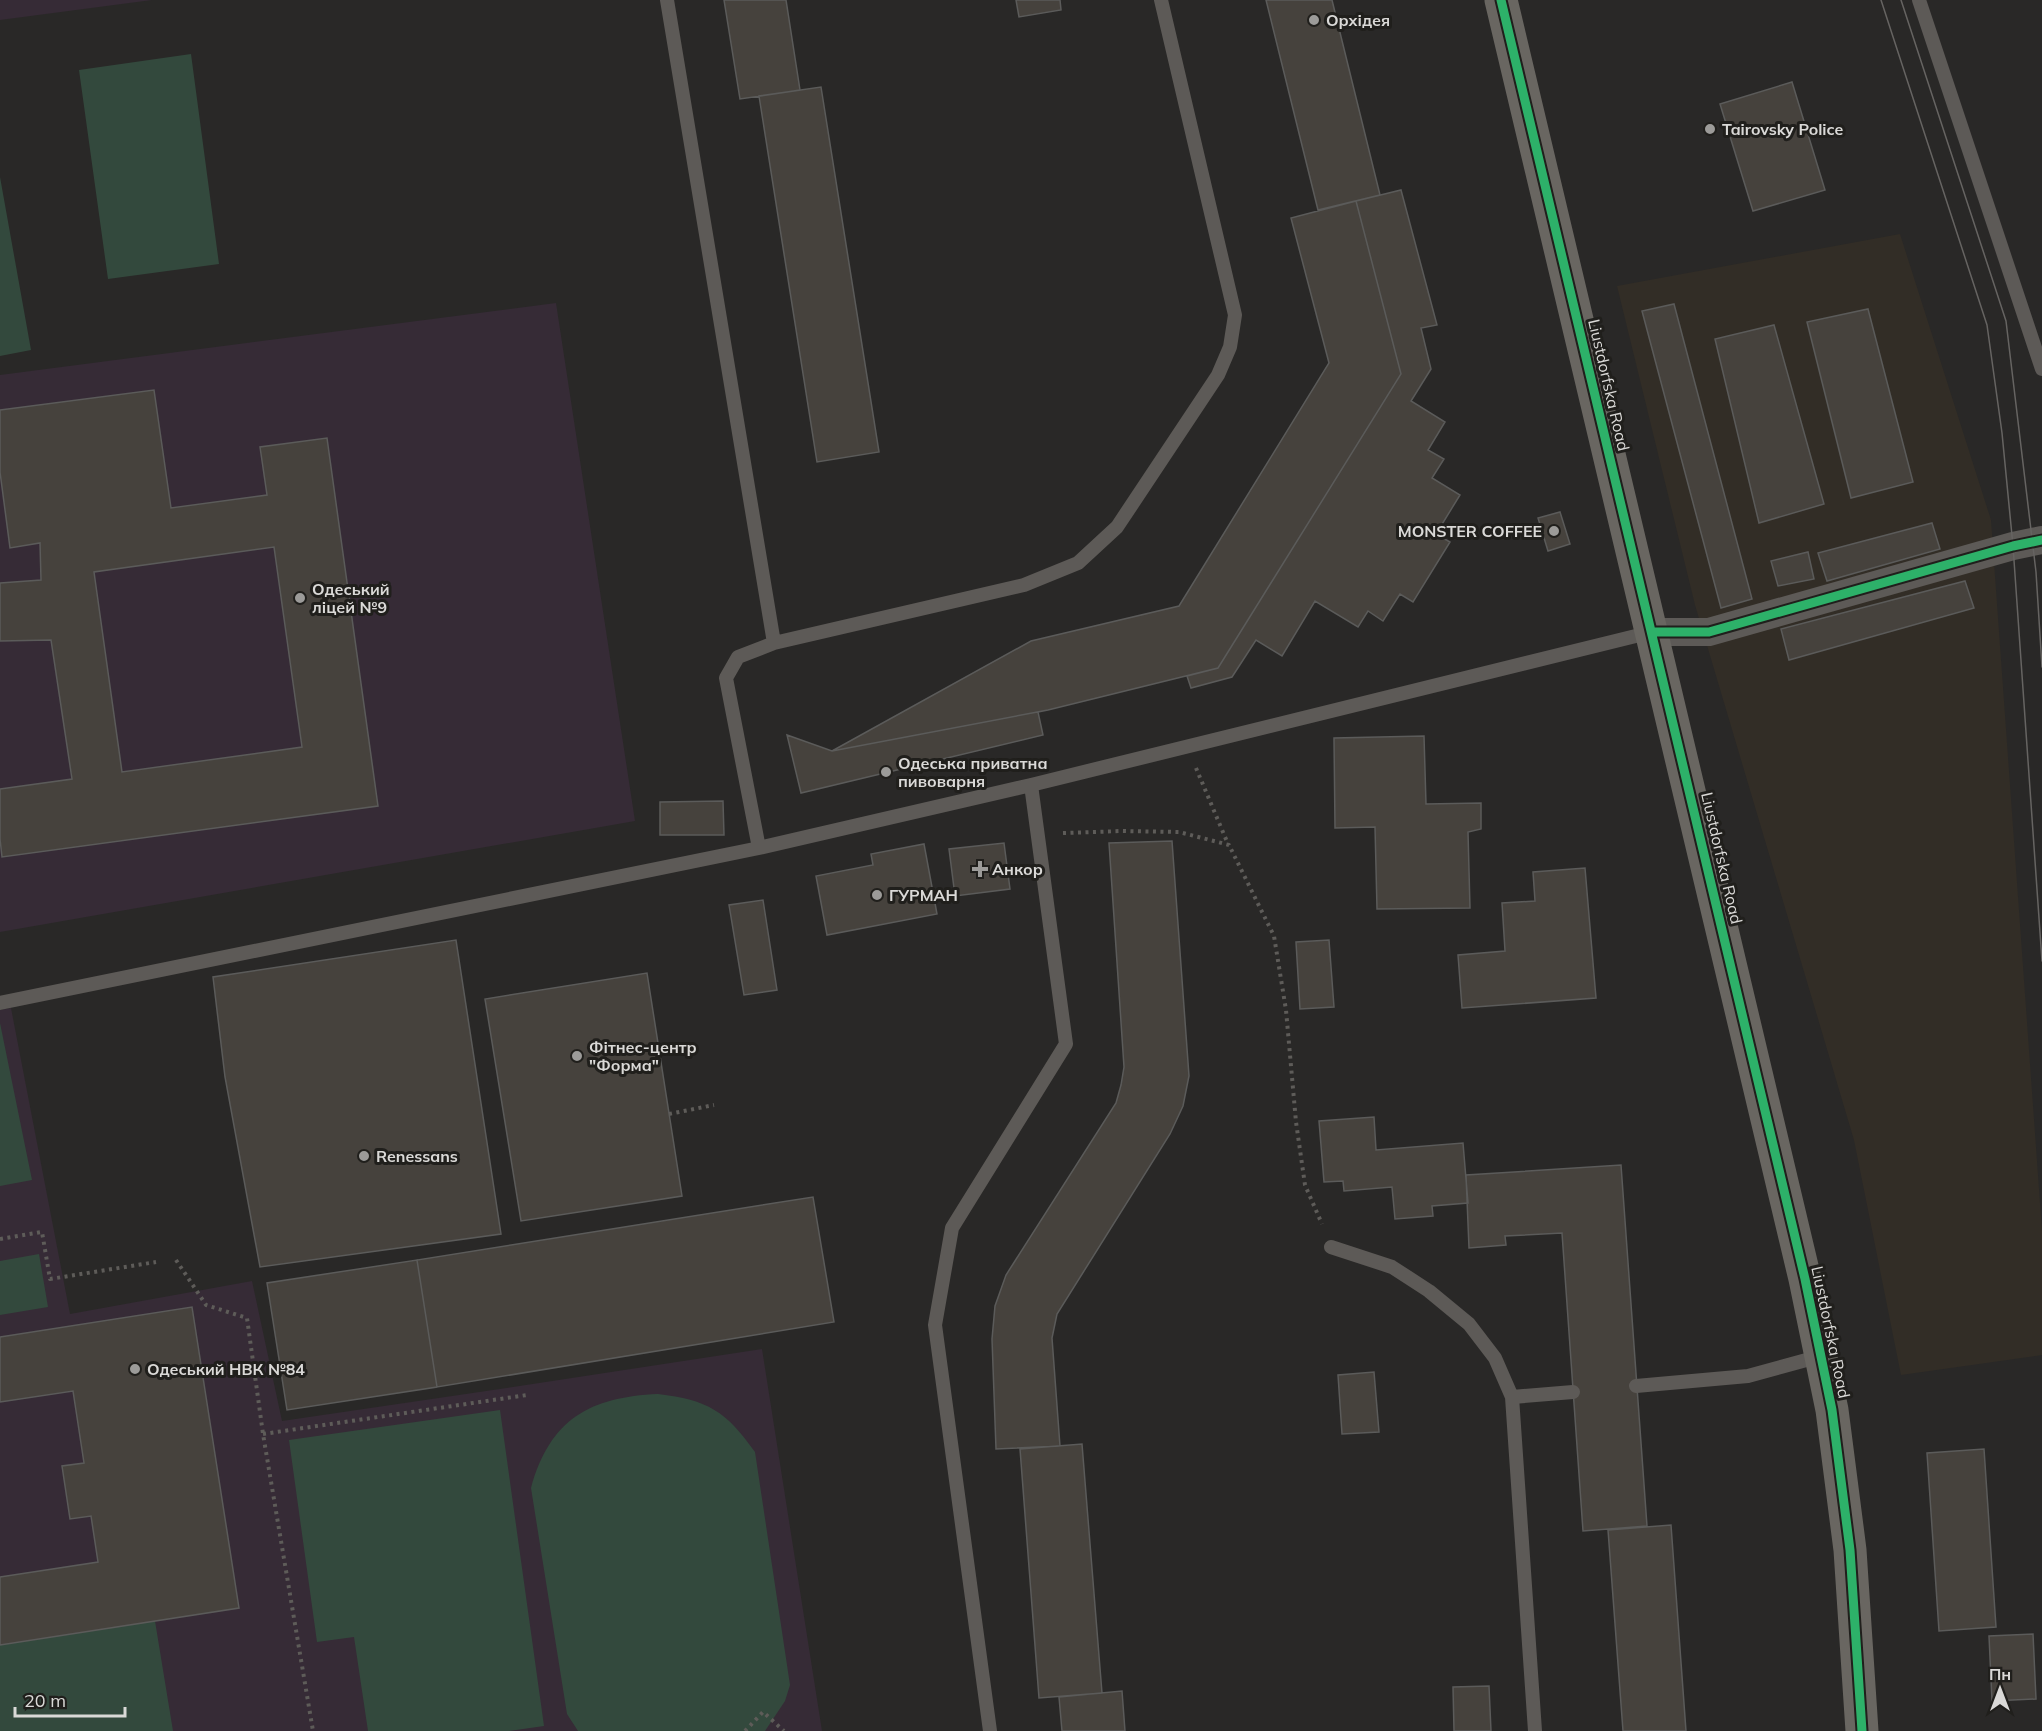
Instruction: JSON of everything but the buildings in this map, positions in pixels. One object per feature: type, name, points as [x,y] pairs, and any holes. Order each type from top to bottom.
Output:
[{"type":"main road","name":"Liustdorfska Road","points":[[1501,0],[1805,1279],[1832,1410],[1850,1550],[1862,1731]]},
{"type":"street","points":[[1653,632],[1709,632],[2013,546],[2042,540]]},
{"type":"lane","points":[[667,0],[774,643]]},
{"type":"lane","points":[[759,848],[726,678],[738,657],[774,643],[1023,585],[1078,563],[1117,528],[1218,375],[1230,347],[1235,315],[1161,0]]},
{"type":"lane","points":[[1919,0],[2042,369]]},
{"type":"lane","points":[[0,1003],[759,848],[1032,785],[1653,632]]},
{"type":"lane","points":[[990,1731],[935,1325],[952,1228],[1065,1044],[1032,785]]},
{"type":"lane","points":[[1332,1246],[1392,1267],[1437,1298],[1469,1324],[1495,1358],[1512,1396],[1535,1731]]},
{"type":"lane","points":[[1636,1386],[1748,1376],[1821,1356]]},
{"type":"lane","points":[[1512,1396],[1573,1392]]},
{"type":"path","points":[[1188,746],[1205,793],[1228,845],[1274,936],[1286,1010],[1296,1122],[1305,1185],[1332,1246]]},
{"type":"path","points":[[1038,834],[1122,831],[1179,832],[1228,845]]},
{"type":"path","points":[[669,1113],[714,1105]]},
{"type":"path","points":[[0,1239],[42,1232],[50,1279],[156,1262]]},
{"type":"path","points":[[176,1260],[206,1305],[247,1318],[263,1434],[312,1731]]},
{"type":"path","points":[[263,1434],[527,1395]]},
{"type":"path","points":[[745,1731],[763,1712],[784,1731]]},
{"type":"shaded area","points":[[0,0],[152,0],[0,20]]},
{"type":"shaded area","points":[[1900,234],[1991,520],[2042,1231],[2042,1355],[1901,1375],[1854,1140],[1695,605],[1617,286]]},
{"type":"shaded area","name":"Одеський ліцей №9","points":[[556,303],[635,821],[0,932],[0,375]]},
{"type":"shaded area","name":"Одеський НВК №84","points":[[11,1008],[70,1314],[252,1281],[282,1421],[762,1349],[822,1731],[0,1731],[0,1010]]},
{"type":"green space","points":[[191,54],[219,264],[108,279],[79,70]]},
{"type":"green space","points":[[0,177],[31,350],[0,356]]},
{"type":"green space","points":[[0,1023],[32,1180],[0,1186]]},
{"type":"green space","points":[[39,1254],[48,1307],[0,1315],[0,1261]]},
{"type":"green space","points":[[658,1394],[690,1400],[714,1410],[735,1426],[755,1452],[790,1685],[785,1701],[765,1731],[578,1731],[567,1714],[531,1488],[539,1464],[549,1445],[576,1416],[612,1400]]},
{"type":"green space","points":[[500,1410],[544,1726],[509,1731],[368,1731],[354,1637],[317,1642],[289,1440]]},
{"type":"green space","points":[[155,1621],[173,1731],[0,1731],[0,1645]]},
{"type":"tram line","points":[[1881,0],[1987,325],[2002,433],[2013,546],[2042,961]]},
{"type":"tram line","points":[[1901,0],[2006,321],[2036,572],[2042,667]]},
{"type":"cycle path","points":[[1501,0],[1805,1279],[1832,1410],[1850,1550],[1862,1731]]},
{"type":"cycle path","points":[[1653,632],[1709,632],[2013,546],[2042,540]]},
{"type":"place","name":"Орхідея","points":[[1314,20]]},
{"type":"place","name":"Tairovsky Police","points":[[1710,129]]},
{"type":"place","name":"MONSTER COFFEE","points":[[1554,531]]},
{"type":"place","name":"Одеський ліцей №9","points":[[300,598]]},
{"type":"place","name":"Одеська приватна пивоварня","points":[[886,772]]},
{"type":"place","name":"Анкор","points":[[980,869]]},
{"type":"place","name":"ГУРМАН","points":[[877,895]]},
{"type":"place","name":"Фітнес-центр \"Форма\"","points":[[577,1056]]},
{"type":"place","name":"Renessans","points":[[364,1156]]},
{"type":"place","name":"Одеський НВК №84","points":[[135,1369]]}]
